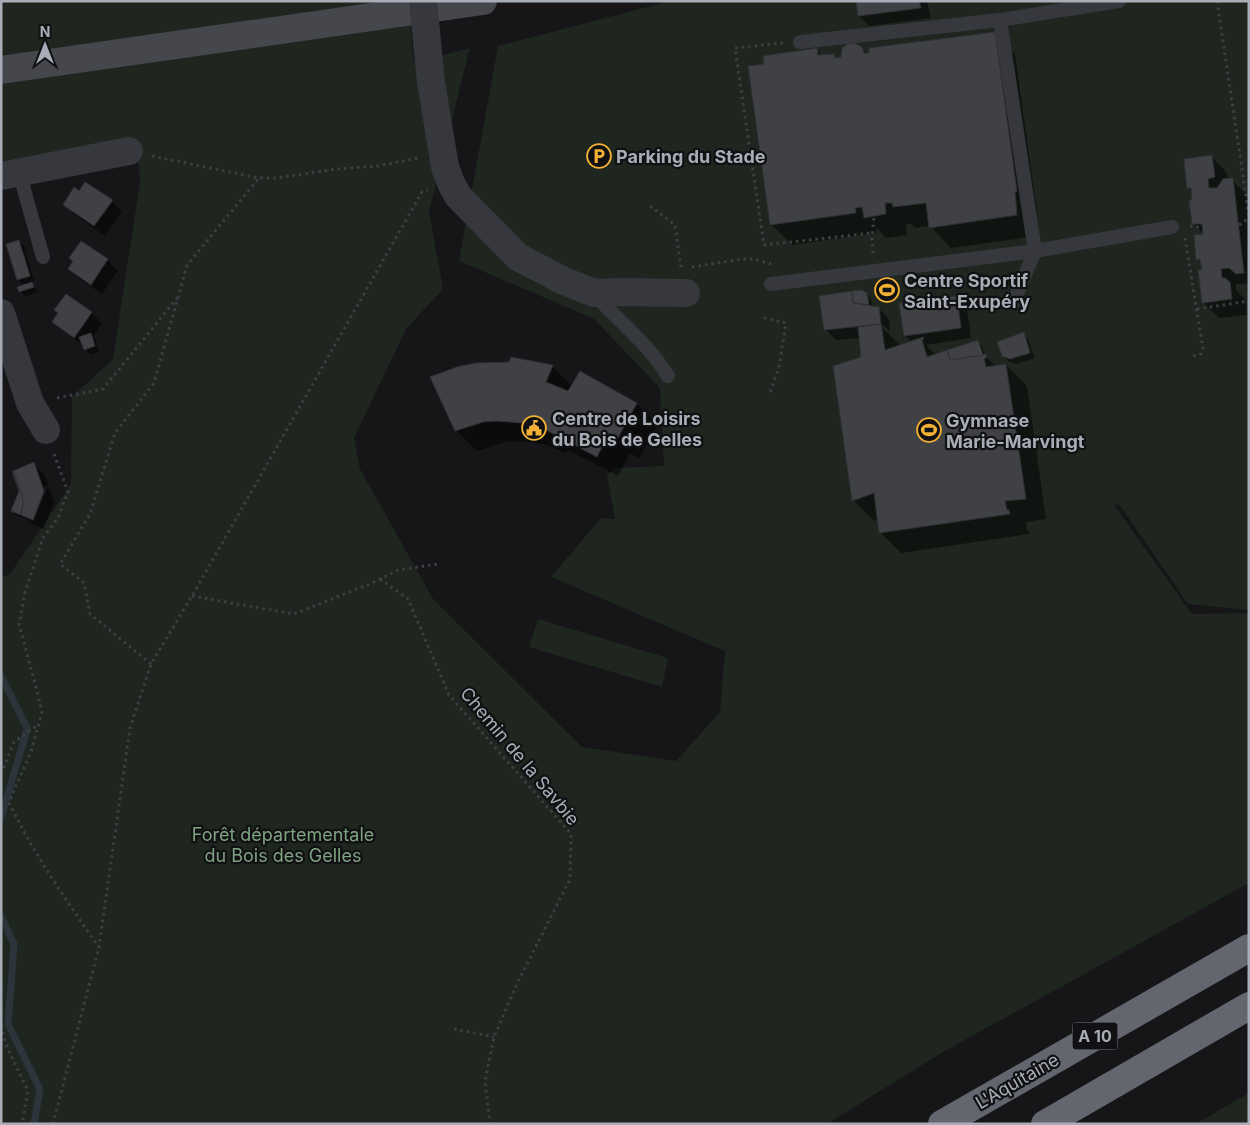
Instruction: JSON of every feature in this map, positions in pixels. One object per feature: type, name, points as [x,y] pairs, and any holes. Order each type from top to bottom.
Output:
[{"type":"highway","name":"L'Aquitaine","points":[[942,1124],[1249,948]]},
{"type":"highway","points":[[1044,1124],[1249,1006]]},
{"type":"main road","points":[[1,70],[483,1]]},
{"type":"street","points":[[423,1],[431,82],[442,154],[450,183],[458,196],[518,257],[564,281],[594,293],[686,293]]},
{"type":"street","points":[[10,174],[129,151]]},
{"type":"street","points":[[1,313],[30,403],[46,430]]},
{"type":"lane","points":[[800,42],[1000,20],[1119,1]]},
{"type":"lane","points":[[1000,20],[1035,251],[1013,303]]},
{"type":"lane","points":[[10,174],[43,257]]},
{"type":"lane","points":[[771,284],[1035,251],[1172,227]]},
{"type":"lane","points":[[594,293],[614,316],[657,358],[668,376]]},
{"type":"path","points":[[1217,1],[1249,217],[1239,225]]},
{"type":"path","points":[[800,42],[735,48],[764,245],[872,233]]},
{"type":"path","points":[[129,151],[259,178],[277,178],[378,166],[442,154]]},
{"type":"path","points":[[151,664],[90,614],[84,584],[60,564],[90,514],[115,433],[154,383],[187,265],[259,178]]},
{"type":"path","points":[[54,1124],[99,948],[130,728],[151,664],[192,596],[422,192],[450,183]]},
{"type":"path","points":[[650,206],[676,225],[681,268],[754,258],[774,265]]},
{"type":"path","points":[[872,239],[874,216]]},
{"type":"path","points":[[1185,234],[1203,349],[1201,354],[1190,356]]},
{"type":"path","points":[[30,403],[103,389],[178,296]]},
{"type":"path","points":[[1197,308],[1249,301]]},
{"type":"path","points":[[764,318],[786,323],[779,368],[770,393]]},
{"type":"path","points":[[46,430],[68,492],[58,518],[43,538],[25,592],[19,624],[42,712],[32,752],[10,803],[28,841],[67,903],[99,948]]},
{"type":"path","points":[[192,596],[294,614],[398,570],[438,564]]},
{"type":"path","name":"Chemin de la Savbie","points":[[380,579],[408,600],[449,695],[571,834],[570,879],[516,986],[494,1037],[485,1081],[490,1124]]},
{"type":"path","points":[[1,774],[14,742],[38,725]]},
{"type":"path","points":[[1,1026],[7,1047],[28,1091],[22,1124]]},
{"type":"path","points":[[454,1030],[494,1037]]},
{"type":"green space","name":"Forêt départementale du Bois des Gelles","points":[[1,1],[408,1],[414,63],[470,48],[429,212],[443,289],[406,329],[354,438],[360,469],[433,599],[582,747],[676,761],[720,712],[725,651],[551,577],[601,518],[615,519],[607,475],[615,468],[664,466],[660,388],[594,319],[459,261],[498,46],[670,1],[1249,1],[1249,610],[1188,604],[1119,504],[1114,505],[1192,614],[1249,613],[1249,883],[943,1052],[827,1124],[1,1124],[1,578],[10,574],[71,484],[72,397],[113,359],[140,182],[136,141],[1,163]]},
{"type":"green space","points":[[538,619],[668,658],[662,687],[529,647]]},
{"type":"green space","points":[[1249,1093],[1249,1124],[1196,1124],[1199,1122]]},
{"type":"building","points":[[856,1],[919,1],[921,8],[858,16]]},
{"type":"building","name":"Centre Sportif Saint-Exupéry","points":[[995,32],[1017,191],[1015,192],[1017,215],[929,228],[926,203],[893,207],[892,203],[885,203],[886,214],[864,218],[862,207],[855,208],[856,213],[770,225],[748,66],[764,64],[763,56],[817,48],[818,55],[834,54],[835,58],[841,57],[842,48],[848,44],[855,43],[862,47],[864,53],[869,53],[869,48]]},
{"type":"building","points":[[1212,155],[1215,177],[1208,179],[1209,188],[1217,188],[1223,179],[1233,178],[1244,273],[1236,274],[1229,268],[1221,269],[1222,278],[1230,282],[1232,299],[1202,303],[1198,270],[1202,270],[1200,259],[1196,260],[1194,235],[1203,234],[1202,224],[1192,224],[1189,200],[1192,200],[1191,188],[1187,188],[1184,159]]},
{"type":"building","points":[[85,182],[113,200],[94,226],[63,205],[74,187],[79,191]]},
{"type":"building","points":[[19,240],[30,276],[17,280],[6,244]]},
{"type":"building","points":[[81,241],[108,259],[91,285],[68,269],[73,261],[69,258]]},
{"type":"building","points":[[32,282],[34,287],[19,292],[17,287]]},
{"type":"building","points":[[862,290],[867,293],[869,305],[853,303],[852,291]]},
{"type":"building","points":[[852,291],[853,303],[879,307],[881,324],[824,330],[819,296]]},
{"type":"building","points":[[66,294],[92,312],[74,338],[52,322],[58,313],[54,310]]},
{"type":"building","points":[[957,296],[961,328],[904,336],[899,303]]},
{"type":"building","name":"Gymnase Marie-Marvingt","points":[[881,324],[885,350],[923,337],[924,339],[922,340],[927,357],[947,350],[950,360],[986,354],[987,358],[984,358],[986,367],[1006,364],[1026,499],[1005,501],[1010,514],[879,533],[874,493],[852,501],[833,366],[861,357],[858,327]]},
{"type":"building","points":[[1024,332],[1030,353],[1010,359],[1002,356],[997,342]]},
{"type":"building","points":[[91,333],[95,346],[84,350],[79,337]]},
{"type":"building","points":[[978,340],[983,355],[950,360],[947,350]]},
{"type":"building","points":[[511,357],[553,365],[546,382],[568,391],[580,371],[637,403],[618,438],[609,433],[597,457],[546,430],[545,433],[522,423],[483,422],[455,431],[430,377],[457,367],[475,363],[509,362]]},
{"type":"building","points":[[34,462],[44,491],[33,520],[21,515],[22,494],[13,471]]},
{"type":"building","points":[[12,471],[22,494],[21,515],[11,511],[19,491]]},
{"type":"waterway","points":[[1,676],[27,728]]},
{"type":"waterway","points":[[1,817],[27,730]]},
{"type":"waterway","points":[[1,916],[14,944],[8,1024],[40,1089],[34,1124]]},
{"type":"place","name":"Parking du Stade","points":[[599,156]]},
{"type":"place","name":"Centre Sportif Saint-Exupéry","points":[[887,290]]},
{"type":"place","name":"Centre de Loisirs du Bois de Gelles","points":[[534,428]]},
{"type":"place","name":"Gymnase Marie-Marvingt","points":[[929,430]]}]
